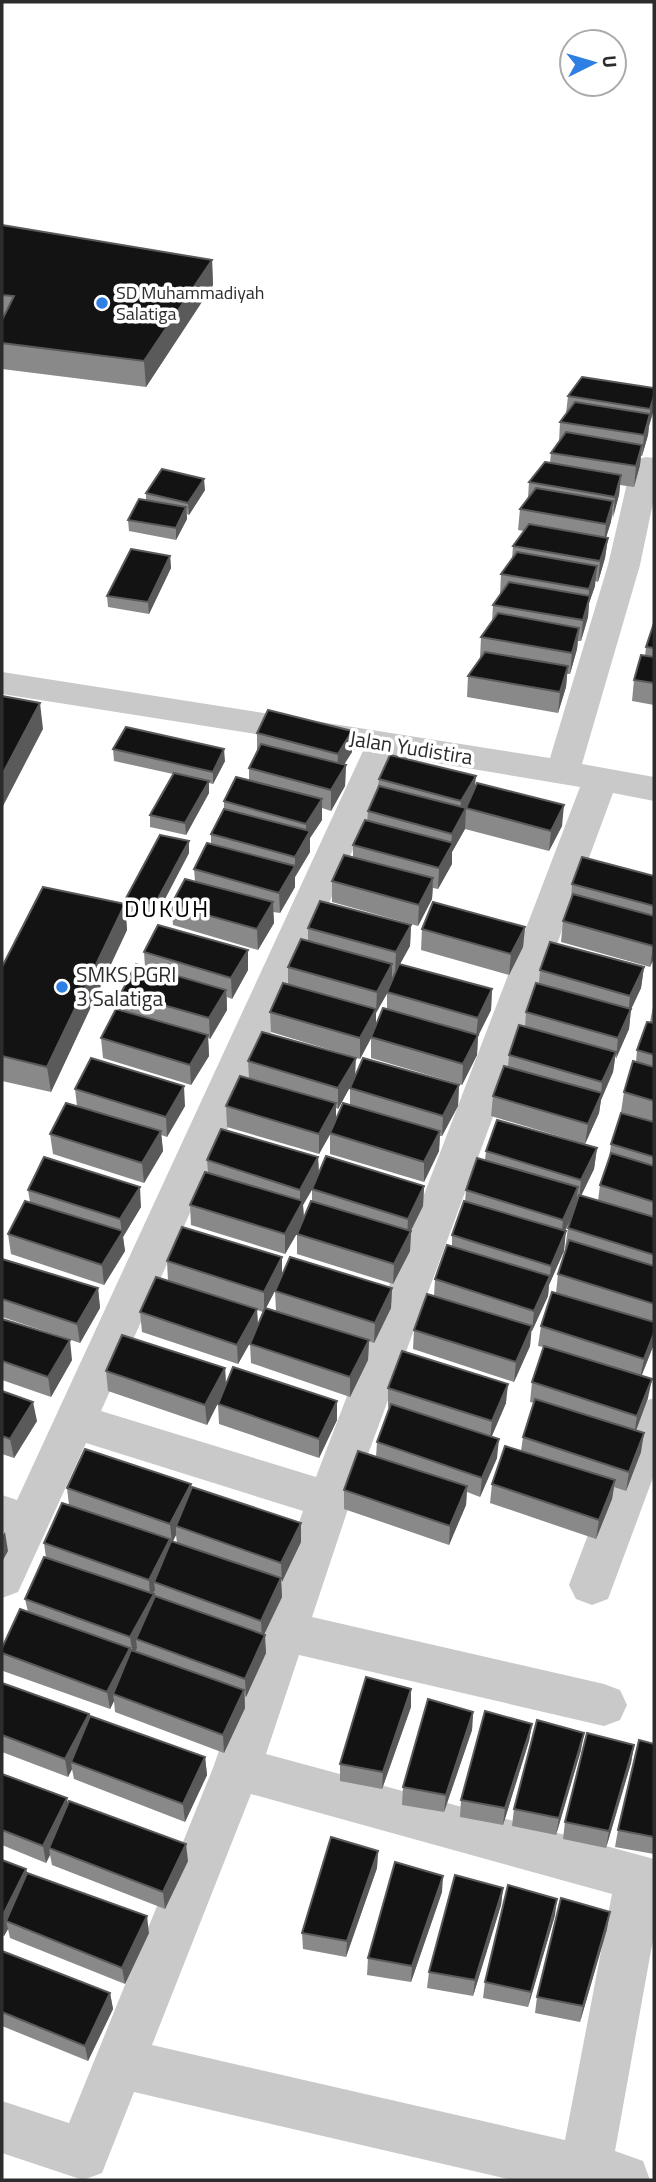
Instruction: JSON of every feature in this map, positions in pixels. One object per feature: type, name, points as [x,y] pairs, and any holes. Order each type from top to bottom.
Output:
[{"type":"street","points":[[2,2127],[83,2154],[237,1768],[581,775],[572,747],[652,457]]},
{"type":"street","name":"Jalan Yudistira","points":[[2,683],[581,775],[654,789]]},
{"type":"street","points":[[2,1578],[15,1519],[76,1422],[383,744]]},
{"type":"street","points":[[592,1585],[654,1416]]},
{"type":"street","points":[[76,1422],[329,1500]]},
{"type":"street","points":[[284,1631],[604,1705]]},
{"type":"street","points":[[119,2063],[604,2176],[647,1880],[237,1768]]},
{"type":"building","name":"SD Muhammadiyah Salatiga","points":[[2,225],[212,260],[144,361],[2,343],[2,320],[14,296],[2,295]]},
{"type":"building","points":[[582,377],[654,388],[650,409],[568,396]]},
{"type":"building","points":[[575,402],[650,414],[644,435],[560,422]]},
{"type":"building","points":[[566,432],[642,445],[636,466],[551,453]]},
{"type":"building","points":[[545,462],[621,475],[615,497],[529,482]]},
{"type":"building","points":[[162,469],[204,479],[188,503],[146,493]]},
{"type":"building","points":[[536,488],[613,501],[606,524],[520,509]]},
{"type":"building","points":[[139,499],[186,507],[176,528],[128,520]]},
{"type":"building","points":[[529,524],[608,538],[600,561],[513,546]]},
{"type":"building","points":[[131,549],[170,556],[148,602],[107,596]]},
{"type":"building","points":[[517,552],[597,566],[589,589],[501,574]]},
{"type":"building","points":[[509,582],[590,596],[583,620],[493,605]]},
{"type":"building","points":[[498,613],[579,628],[572,653],[481,637]]},
{"type":"building","points":[[654,623],[654,648],[646,647]]},
{"type":"building","points":[[485,652],[568,666],[560,692],[468,676]]},
{"type":"building","points":[[641,655],[654,657],[654,683],[634,680]]},
{"type":"building","points":[[2,696],[40,703],[2,775]]},
{"type":"building","points":[[268,710],[352,731],[338,754],[257,733]]},
{"type":"building","points":[[126,727],[224,749],[213,772],[113,749]]},
{"type":"building","points":[[261,744],[346,765],[331,790],[249,768]]},
{"type":"building","points":[[390,755],[476,776],[461,801],[379,779]]},
{"type":"building","points":[[174,773],[209,781],[185,823],[150,815]]},
{"type":"building","points":[[236,777],[322,799],[306,824],[224,801]]},
{"type":"building","points":[[477,783],[564,805],[551,831],[466,808]]},
{"type":"building","points":[[379,786],[466,808],[452,834],[368,811]]},
{"type":"building","points":[[224,809],[310,831],[295,857],[211,834]]},
{"type":"building","points":[[365,820],[453,843],[439,868],[353,845]]},
{"type":"building","points":[[160,835],[189,841],[154,906],[125,900]]},
{"type":"building","points":[[207,843],[295,866],[279,893],[194,869]]},
{"type":"building","points":[[344,855],[433,878],[419,905],[332,881]]},
{"type":"building","points":[[582,857],[654,876],[654,906],[572,884]]},
{"type":"building","points":[[185,879],[273,902],[257,929],[171,905]]},
{"type":"building","points":[[43,887],[125,904],[47,1067],[2,1056],[2,967]]},
{"type":"building","points":[[573,894],[654,916],[653,946],[563,921]]},
{"type":"building","points":[[320,901],[411,925],[396,952],[308,928]]},
{"type":"building","points":[[433,902],[525,927],[511,954],[422,929]]},
{"type":"building","points":[[158,925],[248,950],[231,978],[144,952]]},
{"type":"building","points":[[301,939],[392,964],[377,992],[288,967]]},
{"type":"building","points":[[550,942],[644,967],[630,996],[540,970]]},
{"type":"building","points":[[136,964],[226,990],[209,1018],[121,993]]},
{"type":"building","points":[[399,964],[492,989],[478,1018],[387,992]]},
{"type":"building","points":[[283,983],[376,1009],[360,1038],[270,1012]]},
{"type":"building","points":[[536,983],[631,1009],[618,1038],[526,1012]]},
{"type":"building","points":[[383,1008],[478,1035],[463,1064],[371,1037]]},
{"type":"building","points":[[116,1009],[208,1035],[190,1065],[101,1038]]},
{"type":"building","points":[[647,1022],[654,1023],[654,1055],[637,1050]]},
{"type":"building","points":[[519,1025],[616,1052],[602,1082],[509,1055]]},
{"type":"building","points":[[262,1032],[356,1058],[338,1088],[248,1061]]},
{"type":"building","points":[[91,1058],[184,1086],[166,1117],[75,1089]]},
{"type":"building","points":[[363,1058],[459,1085],[443,1116],[350,1088]]},
{"type":"building","points":[[633,1061],[654,1067],[654,1101],[624,1092]]},
{"type":"building","points":[[504,1066],[602,1093],[588,1124],[493,1096]]},
{"type":"building","points":[[240,1076],[336,1103],[319,1134],[226,1106]]},
{"type":"building","points":[[66,1103],[161,1131],[142,1163],[50,1134]]},
{"type":"building","points":[[343,1103],[440,1131],[424,1162],[330,1133]]},
{"type":"building","points":[[621,1113],[654,1122],[654,1157],[611,1144]]},
{"type":"building","points":[[497,1120],[597,1148],[581,1180],[486,1151]]},
{"type":"building","points":[[221,1129],[318,1157],[300,1190],[207,1160]]},
{"type":"building","points":[[611,1153],[654,1166],[654,1202],[600,1185]]},
{"type":"building","points":[[326,1156],[424,1186],[408,1219],[312,1189]]},
{"type":"building","points":[[44,1157],[140,1187],[120,1219],[28,1190]]},
{"type":"building","points":[[477,1158],[578,1187],[563,1220],[466,1190]]},
{"type":"building","points":[[205,1172],[303,1201],[285,1234],[190,1205]]},
{"type":"building","points":[[579,1195],[654,1217],[654,1255],[568,1228]]},
{"type":"building","points":[[25,1201],[123,1231],[102,1265],[8,1234]]},
{"type":"building","points":[[311,1201],[411,1231],[394,1264],[297,1234]]},
{"type":"building","points":[[464,1201],[566,1231],[551,1266],[452,1235]]},
{"type":"building","points":[[182,1227],[282,1257],[264,1292],[167,1261]]},
{"type":"building","points":[[569,1240],[654,1266],[654,1304],[558,1274]]},
{"type":"building","points":[[447,1245],[550,1276],[534,1311],[435,1279]]},
{"type":"building","points":[[290,1257],[392,1288],[375,1323],[275,1291]]},
{"type":"building","points":[[2,1259],[98,1288],[77,1324],[2,1299]]},
{"type":"building","points":[[156,1277],[257,1309],[237,1345],[140,1312]]},
{"type":"building","points":[[552,1292],[654,1322],[654,1333],[644,1359],[541,1326]]},
{"type":"building","points":[[427,1294],[532,1326],[516,1362],[414,1330]]},
{"type":"building","points":[[265,1308],[369,1340],[350,1377],[250,1344]]},
{"type":"building","points":[[2,1319],[70,1340],[48,1377],[2,1361]]},
{"type":"building","points":[[122,1335],[225,1368],[205,1405],[106,1371]]},
{"type":"building","points":[[544,1346],[652,1379],[637,1416],[532,1382]]},
{"type":"building","points":[[402,1351],[508,1384],[492,1421],[388,1388]]},
{"type":"building","points":[[233,1367],[337,1401],[319,1439],[218,1404]]},
{"type":"building","points":[[2,1391],[33,1402],[10,1439],[2,1436]]},
{"type":"building","points":[[535,1399],[644,1433],[629,1472],[523,1437]]},
{"type":"building","points":[[391,1404],[499,1439],[482,1478],[377,1442]]},
{"type":"building","points":[[505,1446],[615,1480],[599,1520],[492,1484]]},
{"type":"building","points":[[85,1449],[191,1484],[170,1524],[67,1488]]},
{"type":"building","points":[[358,1451],[467,1486],[450,1526],[344,1490]]},
{"type":"building","points":[[192,1487],[301,1523],[281,1563],[176,1526]]},
{"type":"building","points":[[62,1503],[170,1539],[149,1580],[44,1543]]},
{"type":"building","points":[[171,1541],[281,1578],[261,1621],[154,1582]]},
{"type":"building","points":[[44,1557],[154,1594],[130,1637],[25,1599]]},
{"type":"building","points":[[155,1596],[265,1635],[245,1679],[136,1639]]},
{"type":"building","points":[[20,1609],[130,1648],[107,1692],[2,1653]]},
{"type":"building","points":[[131,1650],[244,1690],[223,1735],[113,1694]]},
{"type":"building","points":[[366,1677],[411,1689],[383,1772],[340,1764]]},
{"type":"building","points":[[2,1683],[89,1714],[65,1759],[2,1735]]},
{"type":"building","points":[[428,1699],[473,1712],[446,1795],[403,1787]]},
{"type":"building","points":[[485,1711],[532,1724],[505,1808],[461,1800]]},
{"type":"building","points":[[90,1716],[205,1757],[183,1804],[71,1762]]},
{"type":"building","points":[[537,1720],[584,1733],[559,1818],[514,1809]]},
{"type":"building","points":[[587,1733],[634,1745],[609,1831],[565,1822]]},
{"type":"building","points":[[639,1740],[654,1744],[654,1837],[618,1830]]},
{"type":"building","points":[[2,1774],[67,1798],[43,1846],[2,1830]]},
{"type":"building","points":[[69,1801],[186,1844],[163,1892],[49,1848]]},
{"type":"building","points":[[331,1837],[378,1851],[347,1941],[302,1933]]},
{"type":"building","points":[[2,1860],[26,1869],[2,1917]]},
{"type":"building","points":[[395,1862],[443,1876],[412,1966],[368,1958]]},
{"type":"building","points":[[27,1873],[147,1916],[122,1968],[6,1921]]},
{"type":"building","points":[[455,1875],[503,1888],[475,1980],[429,1972]]},
{"type":"building","points":[[508,1885],[557,1899],[531,1992],[485,1982]]},
{"type":"building","points":[[561,1898],[610,1912],[583,2006],[537,1997]]},
{"type":"building","points":[[2,1951],[110,1993],[85,2046],[2,2012]]},
{"type":"place","name":"SD Muhammadiyah Salatiga","points":[[102,303]]},
{"type":"place","name":"SMKS PGRI 3 Salatiga","points":[[62,987]]},
{"type":"district","name":"DUKUH","points":[[167,909]]}]
